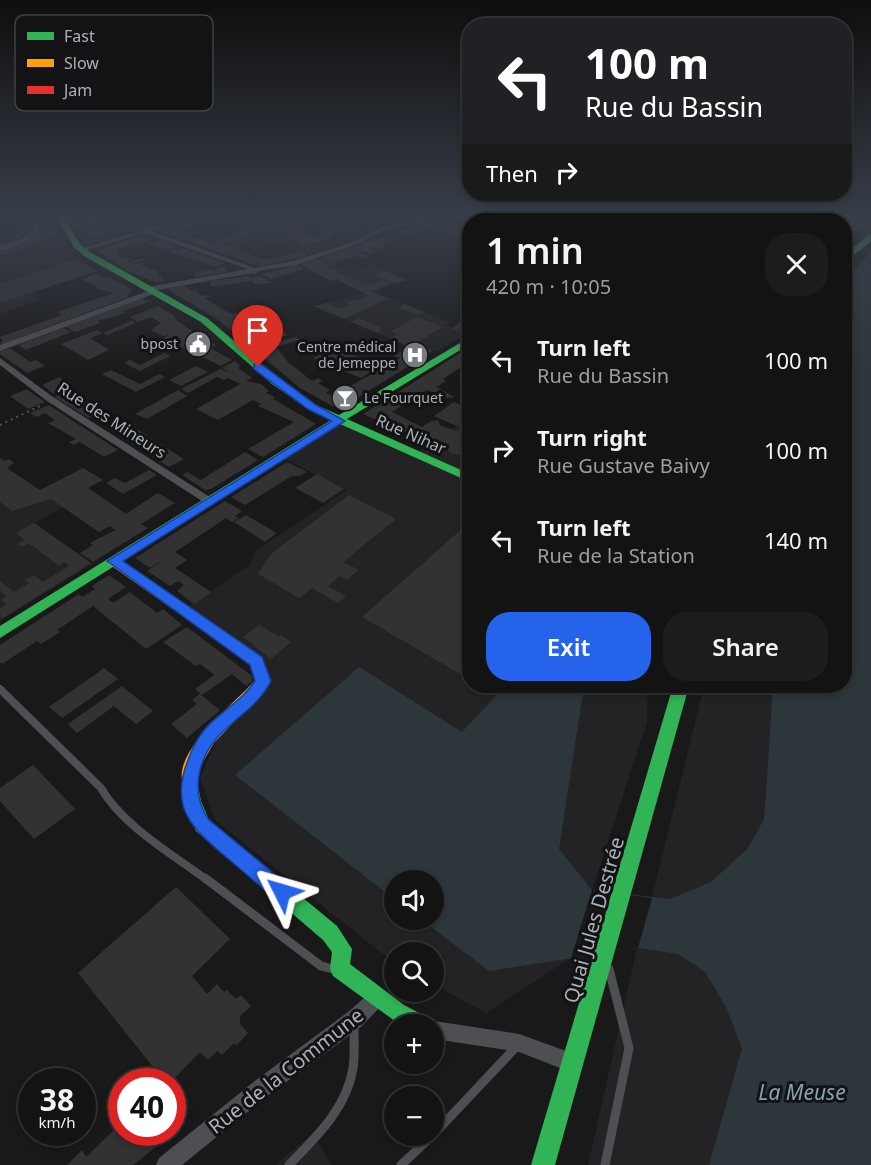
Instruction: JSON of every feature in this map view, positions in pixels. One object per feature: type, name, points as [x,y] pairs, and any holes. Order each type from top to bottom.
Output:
[{"type":"street","name":"Rue Nihar","points":[[116,271],[204,320],[276,382],[312,407],[462,474]]},
{"type":"street","points":[[0,348],[170,284],[255,272]]},
{"type":"street","points":[[0,633],[462,345]]},
{"type":"street","name":"Rue des Mineurs","points":[[0,361],[53,400],[209,501]]},
{"type":"street","points":[[114,561],[257,661],[263,681],[253,698],[212,732],[201,746],[189,778],[189,793],[193,811],[202,825],[330,933],[342,949],[340,969],[377,999],[403,1014]]},
{"type":"street","name":"Quai Jules Destrée","points":[[543,1165],[679,693]]},
{"type":"street","name":"Rue de la Commune","points":[[166,1165],[355,1019],[377,999]]},
{"type":"street","points":[[444,1032],[519,1043],[573,1063]]},
{"type":"lane","points":[[0,688],[101,788],[110,804],[135,826],[321,966],[340,969]]},
{"type":"lane","points":[[604,953],[628,1048],[605,1165]]},
{"type":"lane","points":[[290,1165],[327,1126],[342,1100],[352,1069],[355,1019]]},
{"type":"lane","points":[[444,1123],[519,1043]]},
{"type":"lane","points":[[401,1165],[421,1146]]},
{"type":"path","points":[[0,425],[53,400]]},
{"type":"shaded area","points":[[0,271],[73,271],[81,276],[33,292],[41,299],[0,314]]},
{"type":"shaded area","points":[[313,271],[389,271],[410,280],[383,287],[376,293],[450,322],[446,325],[462,332],[462,336],[436,352],[418,345],[413,348],[314,306],[363,293],[336,279],[331,281]]},
{"type":"shaded area","points":[[340,421],[415,454],[462,422],[462,693],[648,693],[647,722],[592,890],[652,897],[702,693],[773,693],[764,819],[742,1048],[709,1165],[588,1165],[637,948],[571,958],[486,1013],[444,990],[444,942],[384,942],[384,955],[215,820],[200,778],[217,740],[263,681],[257,661],[184,610],[251,564],[255,551],[347,490],[280,457]]},
{"type":"shaded area","points":[[0,463],[63,507],[35,523],[92,564],[0,621]]},
{"type":"shaded area","points":[[313,1134],[332,1165],[275,1165]]},
{"type":"water","name":"La Meuse","points":[[871,271],[871,1165],[709,1165],[742,1048],[726,1007],[705,972],[678,954],[638,948],[489,971],[435,930],[444,930],[444,870],[384,870],[384,891],[235,775],[359,667],[462,732],[498,693],[583,693],[559,849],[592,890],[670,899],[711,882],[748,848],[764,819],[773,693],[852,693],[852,272]]},
{"type":"pier","points":[[592,890],[652,898],[638,948],[571,958]]},
{"type":"building","points":[[39,271],[96,271],[0,303],[0,284]]},
{"type":"building","points":[[129,271],[160,272],[157,273],[165,281],[155,282]]},
{"type":"building","points":[[226,271],[226,272],[195,277],[194,272]]},
{"type":"building","points":[[272,271],[296,271],[271,279],[261,274]]},
{"type":"building","points":[[313,271],[335,271],[368,285],[383,280],[391,284],[371,291],[388,298],[344,319],[314,306],[327,303],[341,309],[350,305],[346,303],[369,296],[336,279],[331,281]]},
{"type":"building","points":[[385,271],[404,280],[395,284],[373,275]]},
{"type":"building","points":[[96,274],[132,289],[128,297],[0,345],[3,340],[0,337],[62,315],[57,312],[115,293],[100,290],[95,287],[97,286],[81,279]]},
{"type":"building","points":[[249,276],[250,278],[260,276],[274,283],[254,284],[252,281],[212,287],[210,281]]},
{"type":"building","points":[[184,285],[202,296],[211,296],[205,298],[229,313],[241,314],[258,327],[280,321],[284,324],[265,329],[270,333],[262,336],[283,331],[288,335],[265,342],[272,343],[296,337],[300,340],[276,347],[288,362],[312,381],[318,378],[323,381],[318,383],[330,390],[326,393],[333,396],[400,358],[393,356],[409,347],[417,350],[422,347],[433,351],[341,408],[336,408],[300,388],[217,319],[167,289]]},
{"type":"building","points":[[141,299],[152,301],[122,311],[126,313],[98,321],[100,323],[75,332],[66,327]]},
{"type":"building","points":[[405,304],[425,312],[417,314],[398,308]]},
{"type":"building","points":[[158,306],[176,317],[174,318],[187,328],[202,336],[205,335],[211,341],[209,342],[216,345],[210,348],[232,360],[221,366],[179,346],[169,347],[176,344],[159,340],[170,335],[163,336],[151,330],[161,323],[151,317],[138,322],[130,317]]},
{"type":"building","points":[[417,317],[443,327],[409,347],[389,338],[397,334],[391,331]]},
{"type":"building","points":[[358,318],[382,328],[378,330],[382,331],[377,333],[351,322]]},
{"type":"building","points":[[462,320],[462,333],[452,329]]},
{"type":"building","points":[[131,321],[136,323],[107,335],[103,333]]},
{"type":"building","points":[[63,328],[71,332],[26,350],[18,345]]},
{"type":"building","points":[[97,330],[103,333],[90,338],[109,350],[88,360],[61,344]]},
{"type":"building","points":[[326,344],[381,365],[361,378],[313,358],[319,355],[308,350]]},
{"type":"building","points":[[10,348],[30,362],[36,360],[45,366],[27,373],[0,354],[1,351]]},
{"type":"building","points":[[462,352],[462,366],[443,379],[446,381],[436,387],[455,397],[446,398],[427,390],[392,412],[422,427],[431,421],[438,420],[440,425],[456,431],[461,428],[434,416],[454,402],[462,406],[462,455],[454,454],[363,414]]},
{"type":"building","points":[[165,353],[170,356],[140,371],[124,363],[130,360],[140,365]]},
{"type":"building","points":[[235,361],[240,366],[238,368],[252,378],[246,381],[261,384],[269,391],[266,393],[275,397],[273,399],[316,424],[263,457],[248,449],[294,422],[258,406],[261,404],[253,400],[218,420],[196,409],[240,384],[228,378],[224,380],[217,377],[188,393],[181,389],[220,369],[229,372],[222,368]]},
{"type":"building","points":[[196,366],[208,372],[181,386],[169,380]]},
{"type":"building","points":[[111,370],[140,384],[159,374],[165,377],[136,392],[102,374]]},
{"type":"building","points":[[59,377],[67,382],[63,384],[70,388],[54,394],[42,385]]},
{"type":"building","points":[[27,389],[45,402],[28,409],[10,396]]},
{"type":"building","points":[[178,390],[187,396],[147,419],[135,414]]},
{"type":"building","points":[[67,391],[102,411],[89,418],[54,397]]},
{"type":"building","points":[[49,405],[118,450],[104,457],[80,442],[73,445],[69,442],[76,439],[48,423],[55,420],[45,413],[37,417],[30,413]]},
{"type":"building","points":[[124,420],[132,425],[116,433],[108,428]]},
{"type":"building","points":[[137,429],[184,459],[169,467],[122,437]]},
{"type":"building","points":[[245,452],[258,460],[211,489],[205,490],[182,475],[187,472],[201,480]]},
{"type":"building","points":[[0,458],[5,461],[9,459],[14,463],[7,468],[40,490],[83,468],[103,480],[88,488],[126,514],[158,493],[175,503],[141,524],[148,528],[93,562],[80,553],[93,545],[90,543],[115,530],[110,526],[99,532],[51,499],[12,511],[0,502]]},
{"type":"building","points":[[287,462],[307,472],[300,476],[292,476],[245,505],[231,497]]},
{"type":"building","points":[[149,470],[157,475],[123,494],[106,483],[115,478],[125,483]]},
{"type":"building","points":[[317,474],[344,489],[323,503],[295,488]]},
{"type":"building","points":[[349,495],[396,519],[343,562],[359,570],[347,580],[340,576],[328,586],[346,596],[338,603],[312,588],[299,598],[258,574],[271,554]]},
{"type":"building","points":[[225,501],[242,511],[235,516],[239,518],[232,522],[226,518],[175,552],[187,560],[175,568],[211,592],[194,604],[177,591],[184,585],[178,581],[170,586],[147,571],[165,559],[150,568],[135,558]]},
{"type":"building","points":[[246,515],[277,533],[265,542],[234,522]]},
{"type":"building","points":[[34,523],[91,563],[1,619],[0,609],[7,604],[1,600],[7,596],[0,591],[0,581],[14,592],[29,583],[25,580],[34,575],[43,582],[69,566],[64,562],[59,566],[29,543],[22,547],[17,544],[25,540],[16,533]]},
{"type":"building","points":[[462,529],[462,675],[362,617]]},
{"type":"building","points":[[109,575],[126,587],[108,599],[113,603],[130,592],[157,613],[163,609],[182,625],[146,649],[93,606],[57,630],[60,632],[41,644],[37,641],[2,664],[0,662],[0,645],[79,594],[82,597],[95,589],[92,586]]},
{"type":"building","points":[[259,625],[291,642],[271,659],[243,637]]},
{"type":"building","points":[[187,627],[252,676],[252,681],[246,686],[232,674],[202,695],[195,689],[214,675],[200,664],[196,666],[163,642]]},
{"type":"building","points":[[104,668],[118,679],[62,718],[49,707]]},
{"type":"building","points":[[122,686],[153,711],[136,724],[114,706],[77,733],[68,724]]},
{"type":"building","points":[[200,694],[220,710],[187,738],[171,724],[197,704],[192,700]]},
{"type":"building","points":[[33,765],[75,809],[34,839],[0,801],[0,788]]},
{"type":"building","points":[[176,887],[230,939],[192,976],[207,994],[217,984],[224,992],[227,990],[236,999],[241,995],[251,1006],[240,1016],[240,1024],[248,1033],[237,1045],[233,1044],[222,1055],[217,1051],[208,1060],[200,1052],[185,1068],[154,1068],[78,973]]},
{"type":"building","points":[[108,1136],[108,1146],[157,1146],[133,1165],[67,1165],[82,1150],[86,1157]]},
{"type":"traffic: fast","points":[[118,271],[204,320],[276,382],[312,407],[462,475]]},
{"type":"traffic: fast","points":[[0,633],[322,430],[462,345]]},
{"type":"traffic: fast","points":[[543,1165],[679,693]]},
{"type":"traffic: fast","points":[[190,781],[192,801],[202,825],[330,933],[342,949],[340,969],[401,1014]]},
{"type":"traffic: slow","points":[[114,561],[257,661],[263,681],[208,738],[193,765],[190,781]]},
{"type":"place","name":"bpost","points":[[198,344]]},
{"type":"place","name":"Centre médical de Jemeppe","points":[[415,355]]},
{"type":"place","name":"Le Fourquet","points":[[345,398]]},
{"type":"route","points":[[258,367],[312,407],[340,421],[322,430],[114,561],[257,661],[263,681],[253,698],[212,732],[201,746],[189,778],[189,793],[193,811],[202,825],[282,892]]}]
